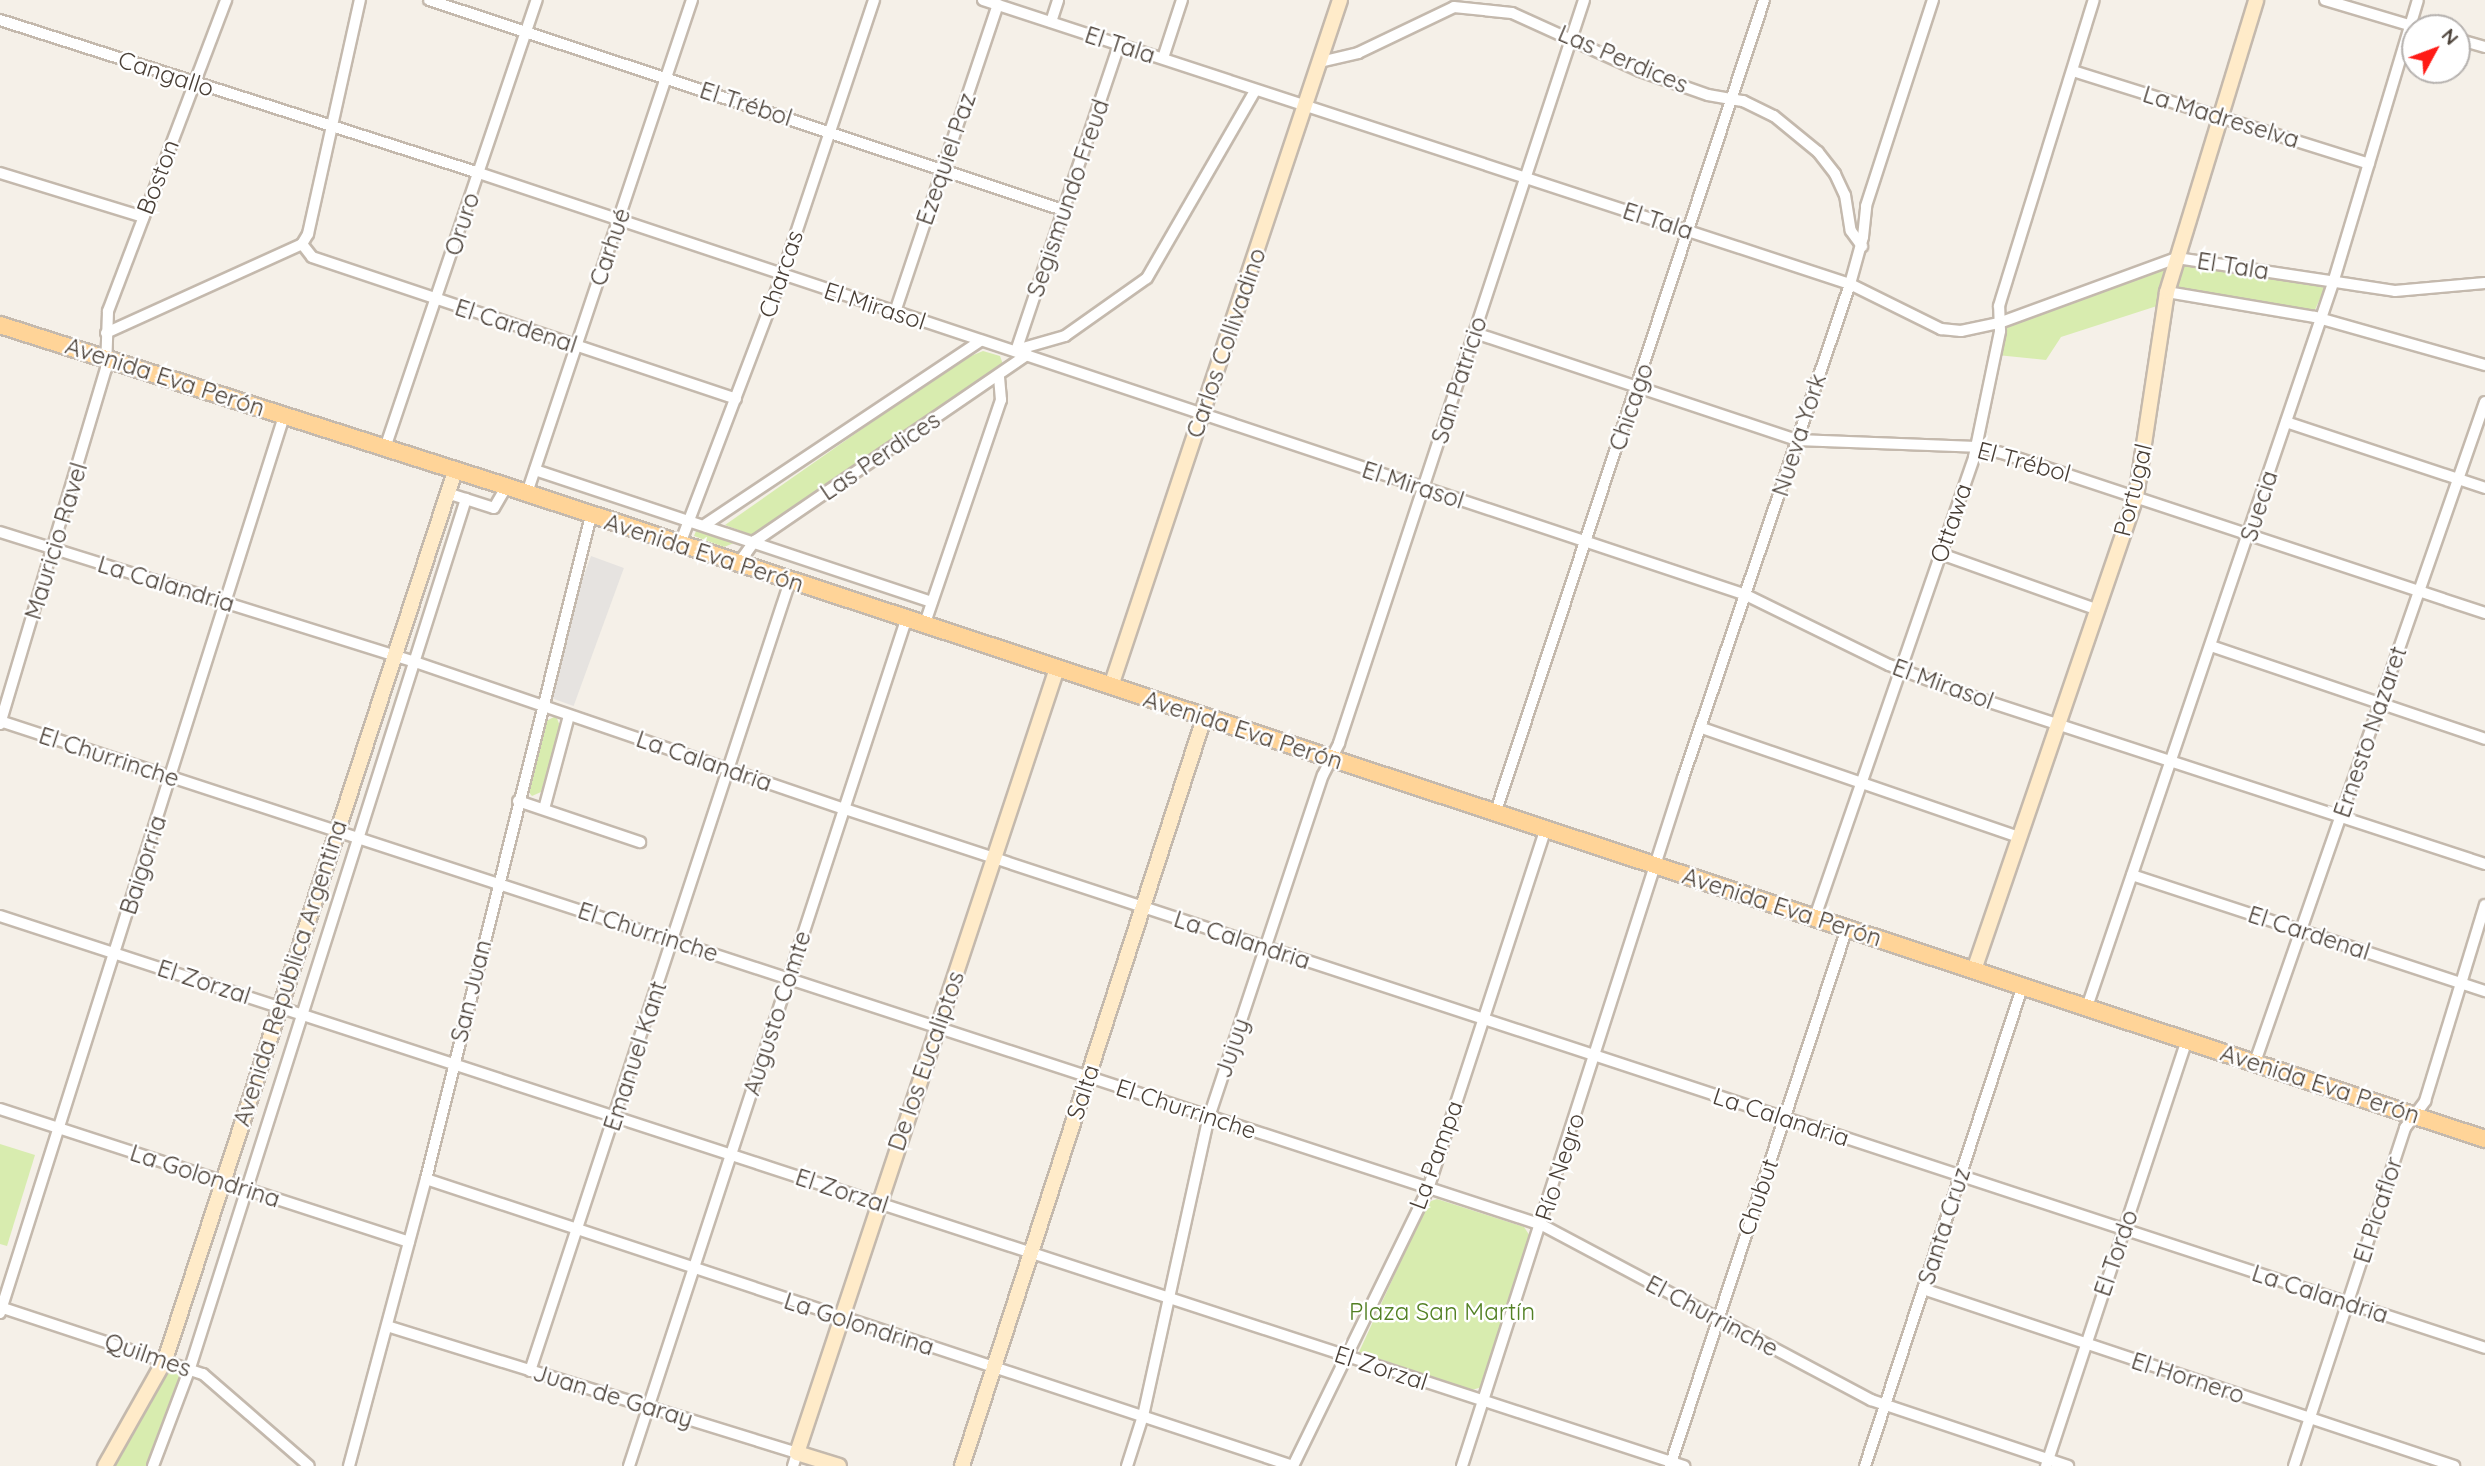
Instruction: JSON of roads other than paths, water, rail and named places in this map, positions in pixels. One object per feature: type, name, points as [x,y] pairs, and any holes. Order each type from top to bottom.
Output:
[{"type":"main road","name":"Avenida Eva Perón","points":[[0,324],[680,544],[2485,1139]]},
{"type":"street","name":"Boston","points":[[105,356],[108,311],[226,0]]},
{"type":"street","points":[[106,332],[302,244],[333,126],[360,0]]},
{"type":"street","name":"El Trébol","points":[[429,0],[527,29],[1063,210]]},
{"type":"street","name":"Oruro","points":[[385,448],[537,0]]},
{"type":"street","name":"Carhué","points":[[527,494],[692,0]]},
{"type":"street","name":"Charcas","points":[[680,544],[692,520],[782,275],[874,0]]},
{"type":"street","name":"El Tala","points":[[983,0],[1163,58],[1255,91],[1271,92],[1850,284],[1941,329],[1961,331],[1999,323],[2177,258],[2333,283],[2404,291],[2485,283]]},
{"type":"street","points":[[1051,22],[1058,0]]},
{"type":"street","points":[[1163,58],[1182,0]]},
{"type":"street","name":"Carlos Collivadino","points":[[1111,686],[1340,0]]},
{"type":"street","name":"San Patricio","points":[[1331,760],[1584,0]]},
{"type":"street","name":"Chicago","points":[[1495,814],[1639,387],[1764,0]]},
{"type":"street","name":"Nueva York","points":[[1657,867],[1850,284],[1861,246],[1866,206],[1933,0]]},
{"type":"street","name":"Ottawa","points":[[1815,918],[1976,447],[1999,323],[1999,306],[2094,0]]},
{"type":"street","name":"Portugal","points":[[1974,970],[2136,497],[2167,292],[2256,0]]},
{"type":"street","points":[[2325,0],[2401,23]]},
{"type":"street","name":"Ezequiel Paz","points":[[895,312],[998,5]]},
{"type":"street","name":"Las Perdices","points":[[1320,62],[1358,52],[1409,25],[1463,5],[1512,13],[1571,36],[1640,71],[1732,99],[1774,116],[1818,152],[1841,185],[1851,231],[1861,246]]},
{"type":"street","name":"Cangallo","points":[[0,20],[333,126]]},
{"type":"street","name":"Segismundo Freud","points":[[1016,351],[1119,45]]},
{"type":"street","name":"Suecia","points":[[2087,1007],[2250,534],[2401,69]]},
{"type":"street","name":"La Madreselva","points":[[2073,71],[2369,164]]},
{"type":"street","points":[[1016,351],[1065,336],[1147,278],[1255,91]]},
{"type":"street","name":"El Mirasol","points":[[333,126],[1746,595],[1901,670],[2485,864]]},
{"type":"street","points":[[0,173],[143,217]]},
{"type":"street","name":"El Cardenal","points":[[302,244],[312,257],[736,399]]},
{"type":"street","name":"El Tala","points":[[2167,292],[2321,318],[2485,365]]},
{"type":"street","name":"El Trébol","points":[[1475,333],[1797,439],[1976,447],[2250,534],[2485,613]]},
{"type":"street","name":"Las Perdices","points":[[706,524],[980,341]]},
{"type":"street","name":"Las Perdices","points":[[738,564],[755,541],[1027,355]]},
{"type":"street","name":"Mauricio Ravel","points":[[0,722],[54,550],[106,369],[105,356]]},
{"type":"street","points":[[924,626],[1001,400],[999,376]]},
{"type":"street","name":"Ernesto Nazaret","points":[[2255,1062],[2485,402]]},
{"type":"street","name":"Baigorria","points":[[1,1309],[57,1128],[172,778],[284,415]]},
{"type":"street","points":[[2286,422],[2485,488]]},
{"type":"street","points":[[535,470],[706,524],[932,602]]},
{"type":"street","name":"Avenida República Argentina","points":[[105,1466],[165,1360],[455,471]]},
{"type":"street","points":[[447,493],[495,508],[506,487]]},
{"type":"street","name":"Avenida República Argentina","points":[[153,1466],[190,1368],[361,839],[466,499]]},
{"type":"street","name":"San Juan","points":[[349,1466],[426,1179],[591,515]]},
{"type":"street","name":"La Calandria","points":[[0,532],[415,662],[845,809],[2485,1348]]},
{"type":"street","points":[[1941,554],[2098,610]]},
{"type":"street","name":"Emanuel Kant","points":[[530,1371],[790,581]]},
{"type":"street","name":"Augusto Comte","points":[[629,1466],[906,620]]},
{"type":"street","points":[[2211,646],[2485,739]]},
{"type":"street","name":"De los Eucaliptos","points":[[795,1460],[1057,668]]},
{"type":"street","points":[[544,809],[569,716]]},
{"type":"street","name":"Salta","points":[[962,1466],[1204,718]]},
{"type":"street","name":"El Churrinche","points":[[0,722],[498,881],[937,1029],[1542,1225],[1884,1406],[2047,1463],[2068,1466]]},
{"type":"street","points":[[1702,728],[1860,785],[2019,837]]},
{"type":"street","name":"Jujuy","points":[[1127,1466],[1143,1416],[1209,1117],[1331,760]]},
{"type":"street","points":[[518,801],[640,842]]},
{"type":"street","name":"La Pampa","points":[[1293,1466],[1343,1357],[1428,1189],[1545,831]]},
{"type":"street","name":"Río Negro","points":[[1462,1466],[1657,867]]},
{"type":"street","name":"El Cardenal","points":[[2132,874],[2485,992]]},
{"type":"street","name":"El Picaflor","points":[[2294,1466],[2405,1128],[2425,1101],[2485,905]]},
{"type":"street","name":"El Zorzal","points":[[0,916],[454,1062],[1670,1464],[1684,1466]]},
{"type":"street","name":"Chubut","points":[[1670,1464],[1847,929]]},
{"type":"street","name":"Santa Cruz","points":[[1865,1466],[2023,985]]},
{"type":"street","name":"El Tordo","points":[[2047,1463],[2187,1040]]},
{"type":"street","name":"La Golondrina","points":[[0,1109],[409,1242]]},
{"type":"street","name":"La Golondrina","points":[[426,1179],[576,1231],[1293,1466]]},
{"type":"street","name":"El Hornero","points":[[1923,1289],[2454,1466]]},
{"type":"street","name":"Quilmes","points":[[1,1309],[190,1368],[213,1381],[309,1466]]},
{"type":"street","name":"Juan de Garay","points":[[387,1326],[648,1406],[795,1460],[839,1466]]},
{"type":"park label","name":"Plaza San Martín","points":[[1442,1312]]}]
